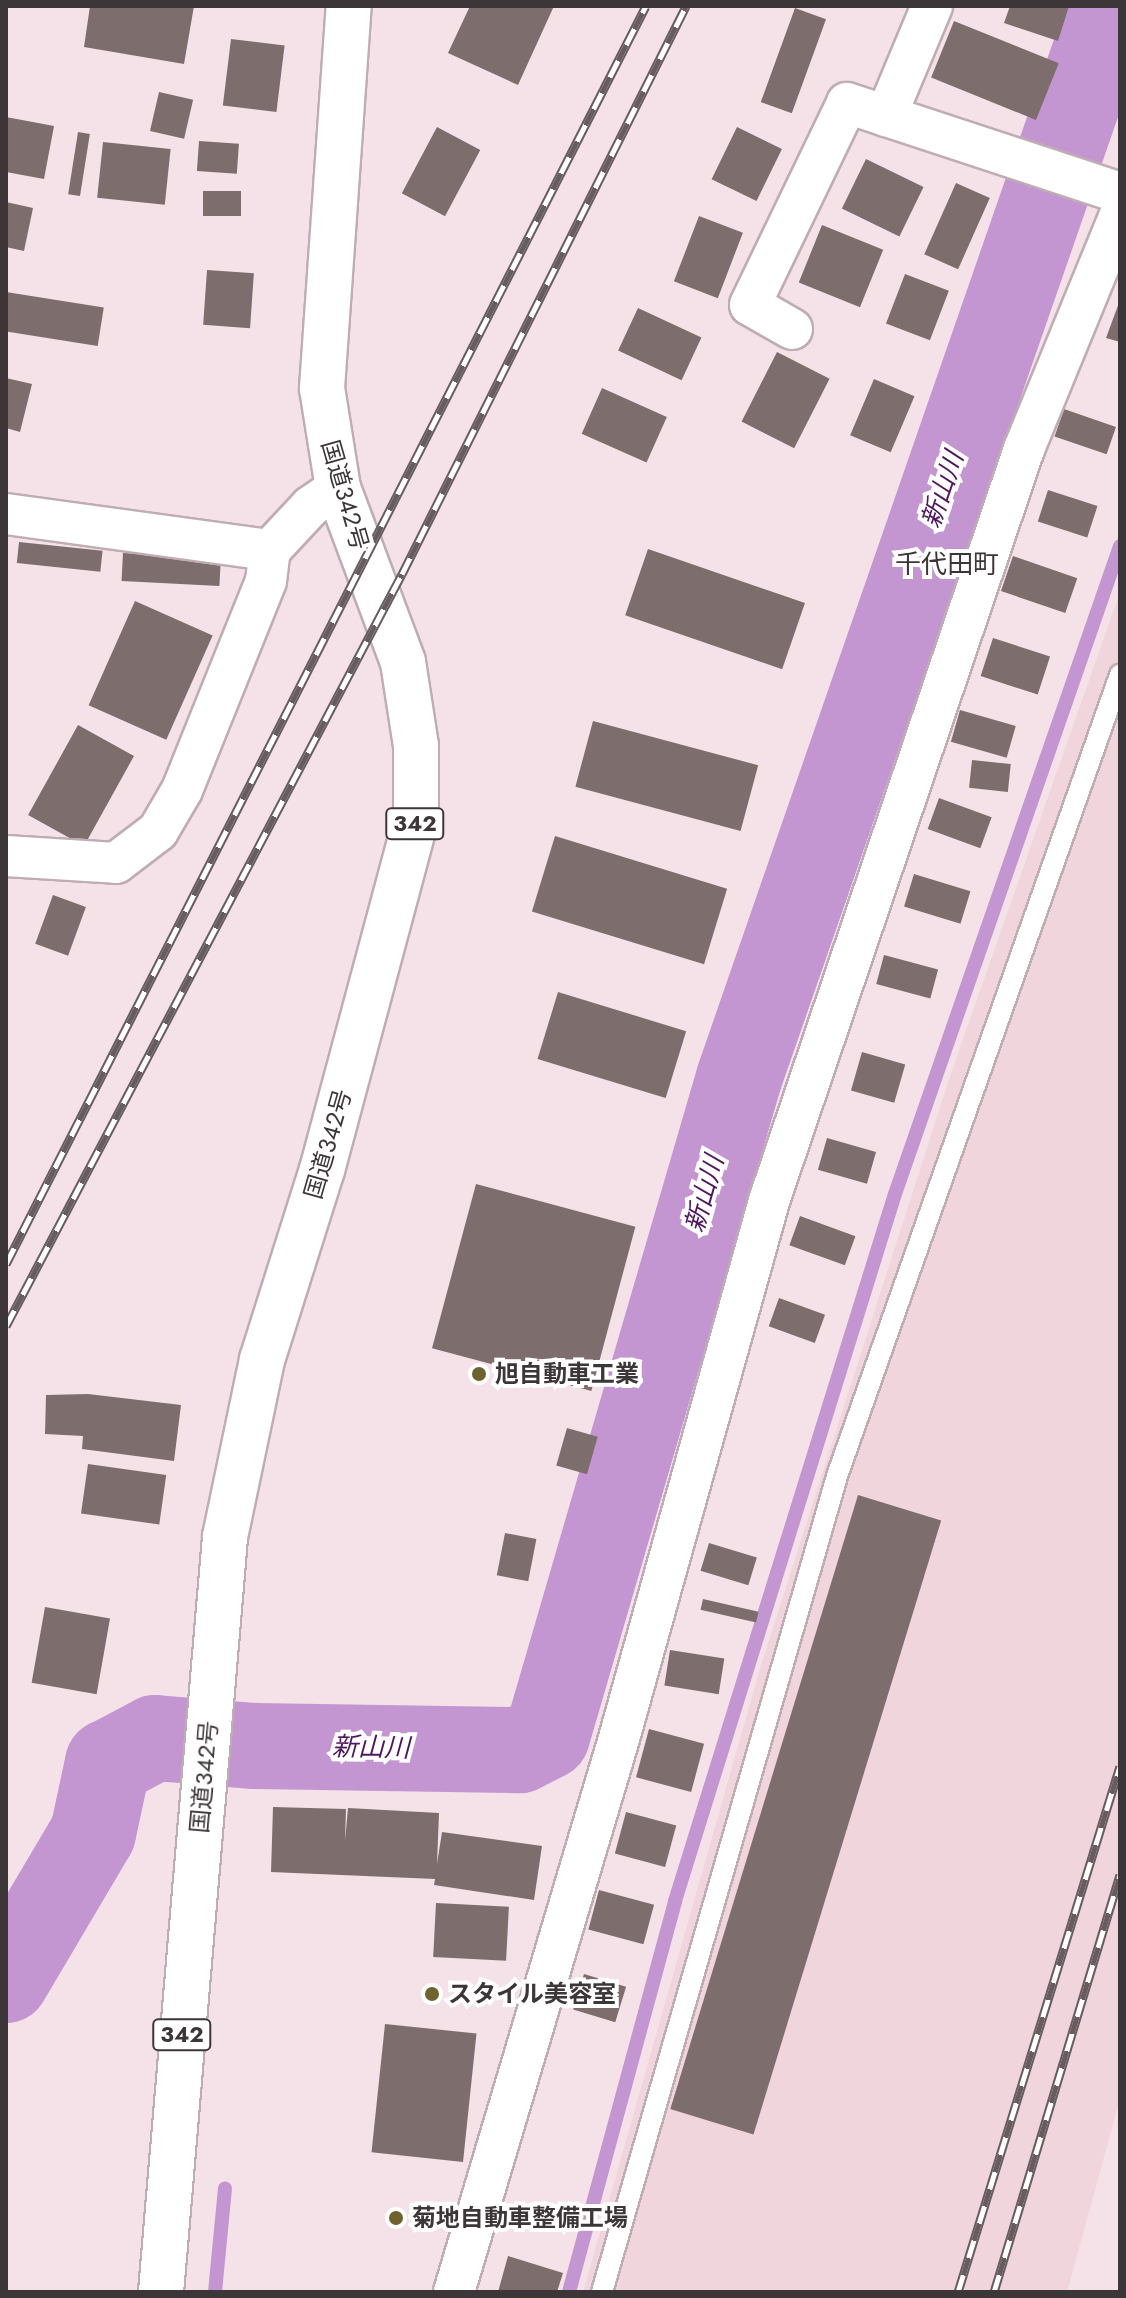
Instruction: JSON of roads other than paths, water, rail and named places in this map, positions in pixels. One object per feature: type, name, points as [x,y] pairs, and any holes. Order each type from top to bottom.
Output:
[{"type":"highway","name":"国道342号","points":[[161,2292],[225,1537],[262,1360],[326,1154],[416,818],[416,746],[403,662],[338,488],[322,388],[349,6]]},
{"type":"street","points":[[886,116],[932,6]]},
{"type":"street","points":[[792,329],[750,305],[847,103],[1120,193]]},
{"type":"street","points":[[454,2292],[614,1757],[769,1201],[1024,449],[1120,215]]},
{"type":"street","points":[[6,856],[116,863],[158,831],[182,790],[266,581],[270,550],[311,506],[338,488]]},
{"type":"street","points":[[6,514],[270,550]]},
{"type":"lane","points":[[602,2292],[837,1476],[1120,675]]},
{"type":"waterway","name":"新山川","points":[[6,1980],[93,1833],[108,1763],[155,1738],[255,1746],[520,1750],[547,1736],[739,1078],[1111,6]]},
{"type":"waterway","points":[[569,2292],[675,1901],[895,1194],[1120,546]]},
{"type":"waterway","points":[[215,2292],[225,2188]]},
{"type":"railway","points":[[6,1264],[646,6]]},
{"type":"railway","points":[[6,1326],[402,574],[686,6]]},
{"type":"railway","points":[[958,2292],[1120,1766]]},
{"type":"railway","points":[[994,2292],[1120,1875]]},
{"type":"place","name":"旭自動車工業","points":[[479,1374]]},
{"type":"place","name":"スタイル美容室","points":[[432,1994]]},
{"type":"place","name":"菊地自動車整備工場","points":[[396,2218]]},
{"type":"district","name":"千代田町","points":[[947,565]]}]
